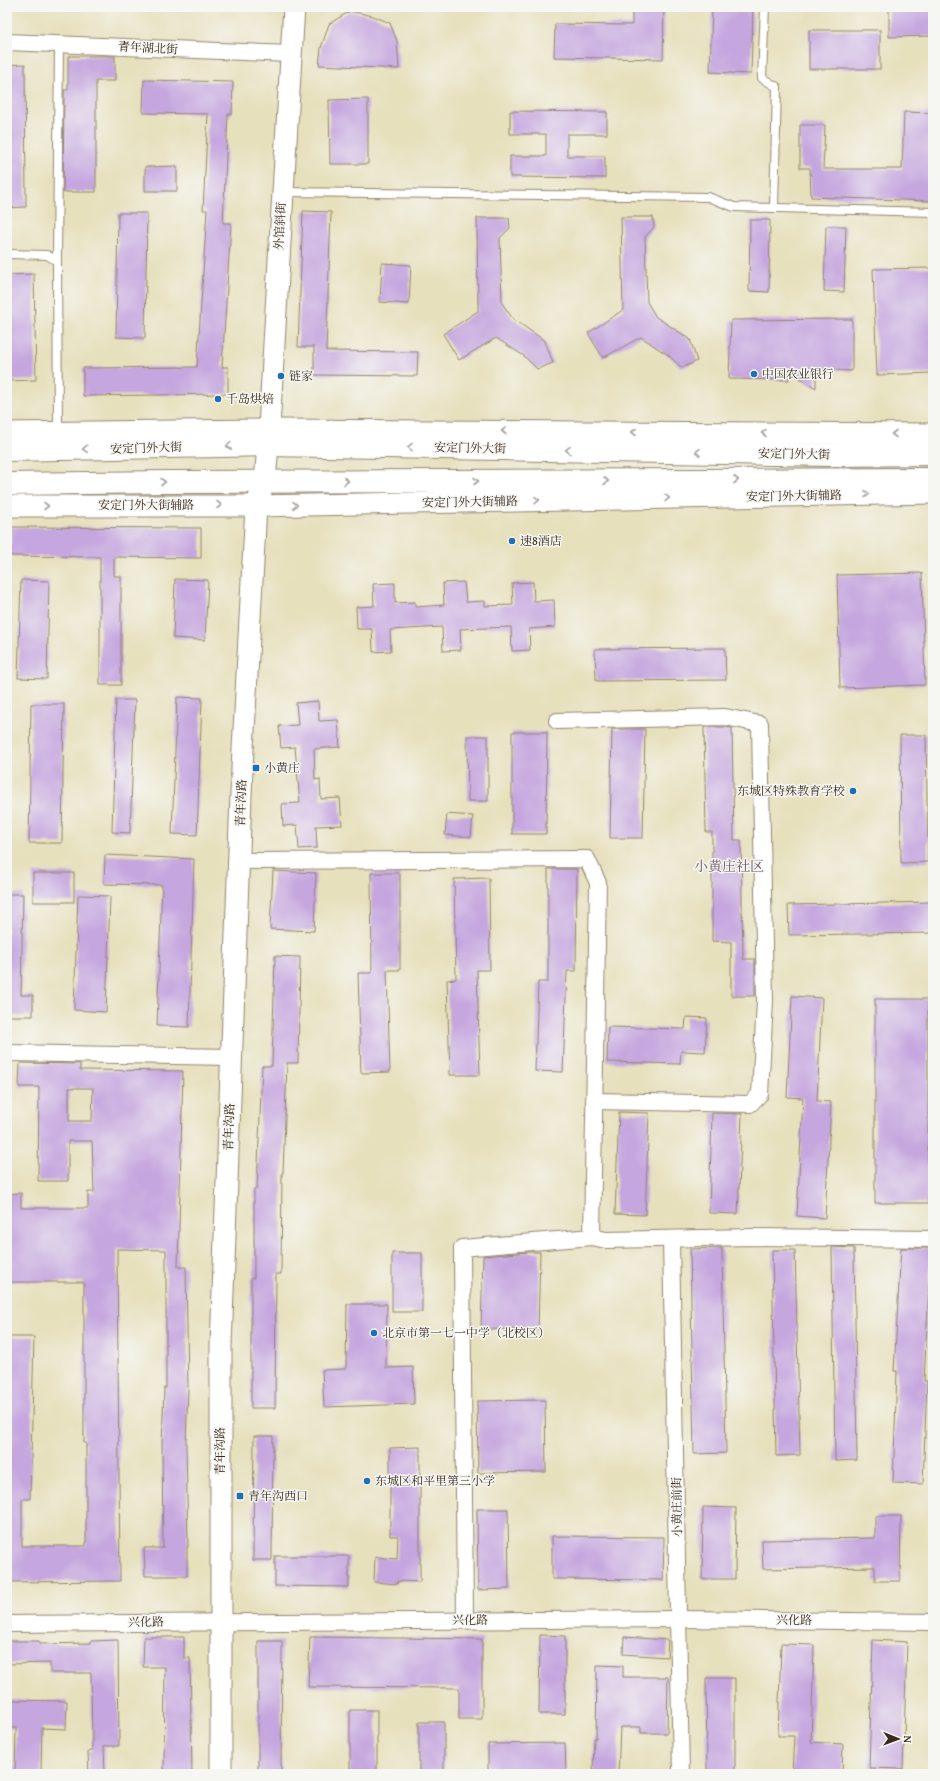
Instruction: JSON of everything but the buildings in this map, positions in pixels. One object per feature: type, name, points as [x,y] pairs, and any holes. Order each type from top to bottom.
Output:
[{"type":"main road","name":"安定门外大街","points":[[7,450],[59,442],[269,437],[819,455],[933,454]]},
{"type":"main road","points":[[7,484],[124,482],[933,479]]},
{"type":"street","name":"外馆斜街","points":[[265,482],[269,437],[290,54],[294,7]]},
{"type":"street","name":"青年湖北街","points":[[7,42],[290,54]]},
{"type":"street","points":[[7,434],[59,442]]},
{"type":"street","points":[[269,437],[933,434]]},
{"type":"street","points":[[124,482],[152,505]]},
{"type":"street","name":"青年沟路","points":[[221,1774],[221,1347],[242,761],[256,506],[265,482]]},
{"type":"street","name":"安定门外大街辅路","points":[[7,506],[256,506],[933,493]]},
{"type":"street","points":[[557,721],[725,717],[760,724],[765,1002],[760,1094],[750,1104],[594,1101]]},
{"type":"street","points":[[238,861],[586,859],[598,882],[592,1237]]},
{"type":"street","points":[[7,1053],[231,1057]]},
{"type":"street","points":[[465,1620],[462,1248],[592,1237],[606,1240],[752,1237],[933,1239]]},
{"type":"street","name":"小黄庄前街","points":[[671,1239],[681,1774]]},
{"type":"street","name":"兴化路","points":[[7,1624],[220,1621],[679,1619],[933,1622]]},
{"type":"lane","points":[[765,7],[762,78],[777,87],[774,208]]},
{"type":"lane","points":[[59,44],[57,261],[59,442]]},
{"type":"lane","points":[[282,192],[708,197],[734,207],[861,212],[933,212]]},
{"type":"lane","points":[[7,254],[47,255],[57,261]]},
{"type":"place","name":"中国农业银行","points":[[754,374]]},
{"type":"place","name":"链家","points":[[281,376]]},
{"type":"place","name":"千岛烘焙","points":[[218,399]]},
{"type":"place","name":"速8酒店","points":[[512,541]]},
{"type":"place","name":"小黄庄","points":[[256,768]]},
{"type":"place","name":"东城区特殊教育学校","points":[[853,791]]},
{"type":"place","name":"北京市第一七一中学（北校区）","points":[[374,1333]]},
{"type":"place","name":"东城区和平里第三小学","points":[[367,1481]]},
{"type":"place","name":"青年沟西口","points":[[240,1496]]},
{"type":"district","name":"小黄庄社区","points":[[729,866]]}]
